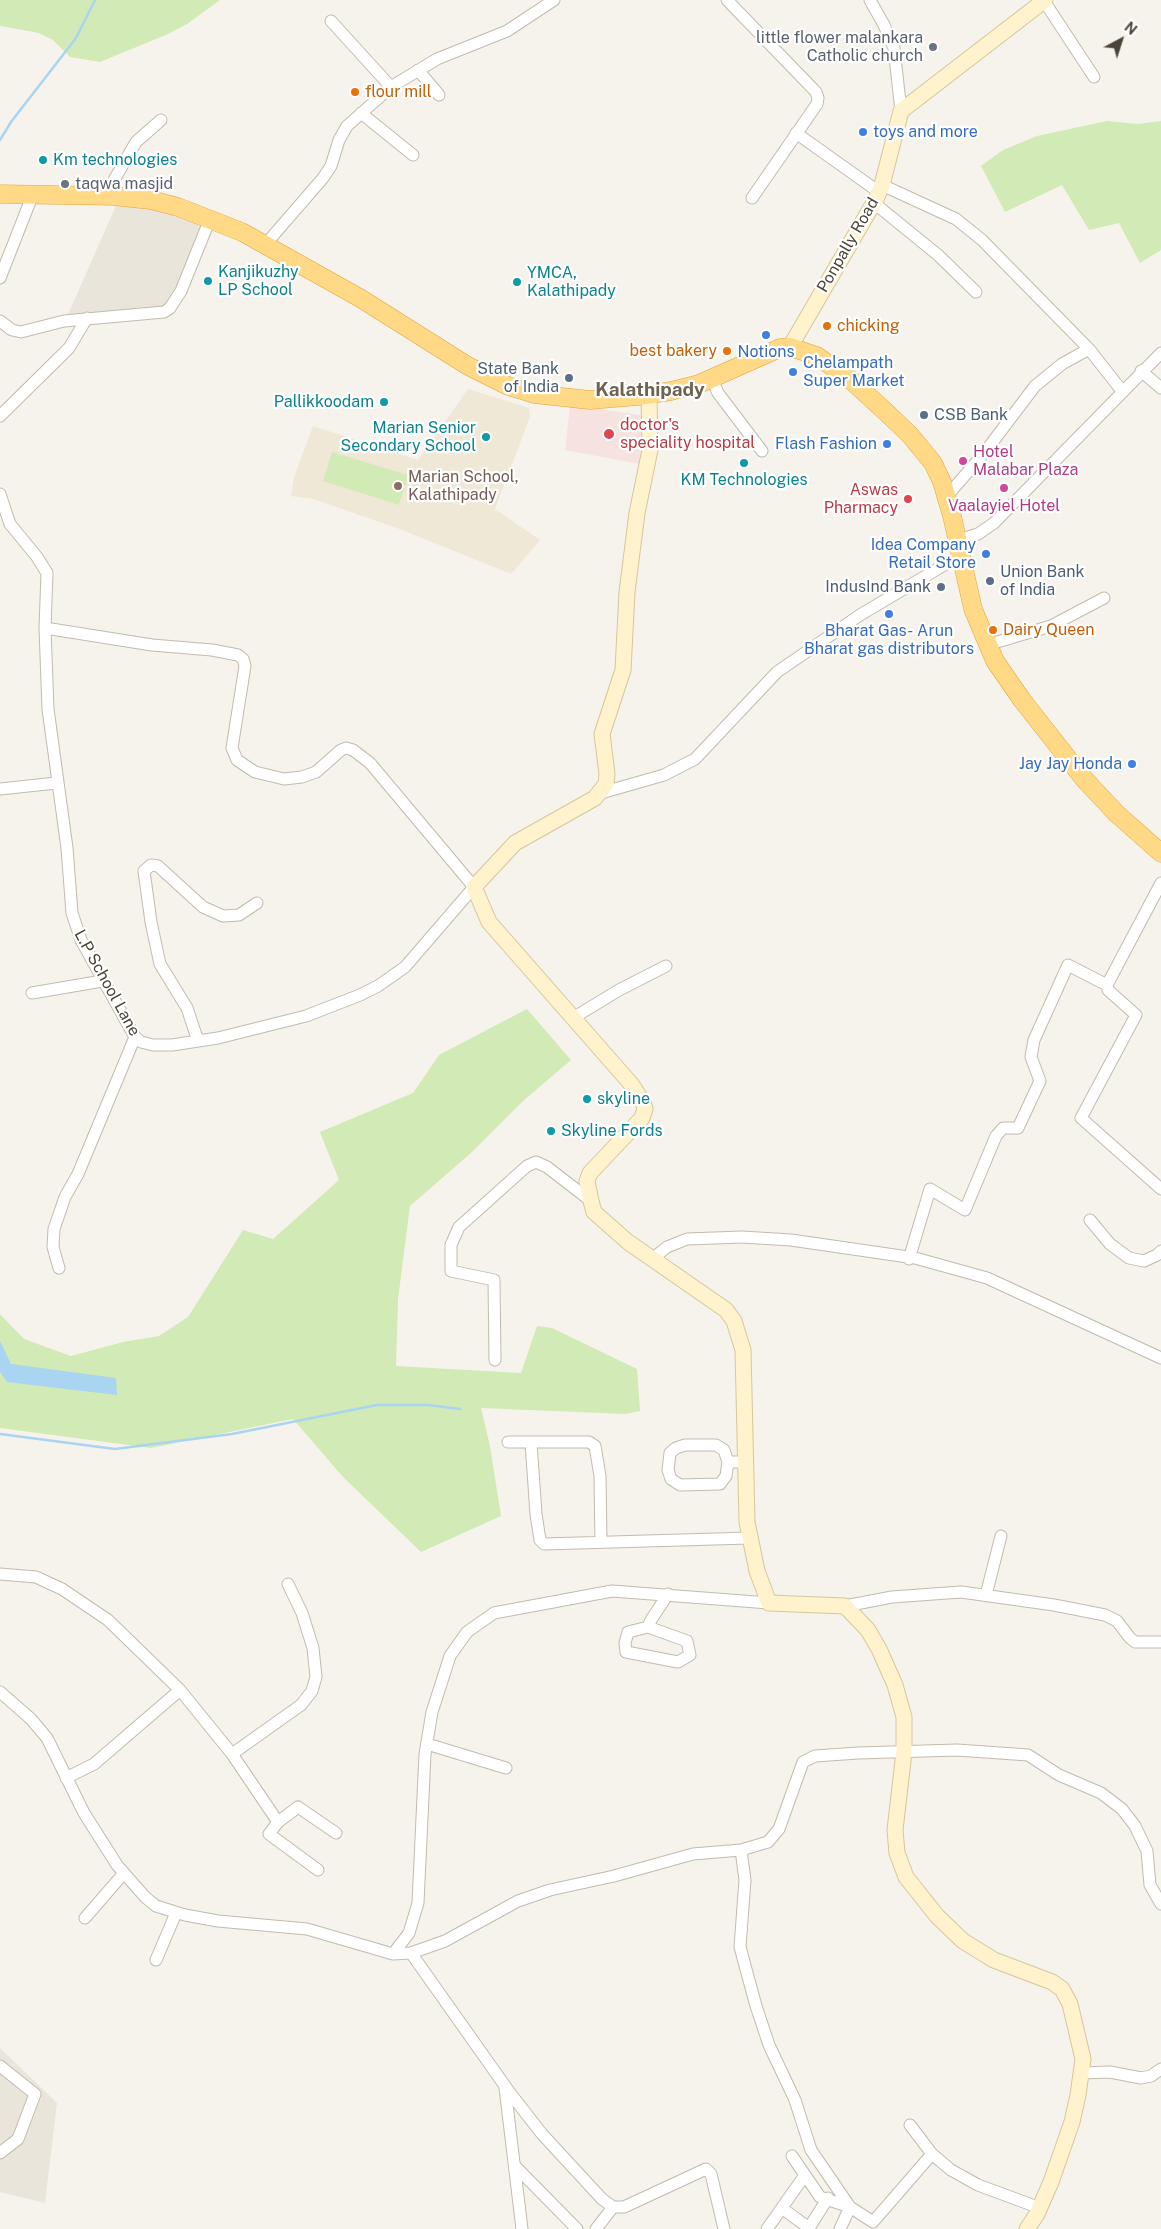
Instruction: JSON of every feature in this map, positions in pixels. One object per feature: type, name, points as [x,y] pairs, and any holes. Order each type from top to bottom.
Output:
[{"type":"highway","points":[[0,194],[113,196],[163,202],[210,219],[242,232],[360,298],[468,366],[508,386],[534,394],[572,399],[614,398],[686,388],[712,379],[767,353],[790,347],[804,350],[830,364],[910,435],[933,463],[947,496],[973,609],[988,646],[1008,680],[1084,779],[1117,814],[1161,853]]},
{"type":"main road","points":[[901,111],[1044,0]]},
{"type":"main road","name":"Ponpally Road","points":[[790,347],[878,193],[901,111]]},
{"type":"main road","points":[[649,394],[650,450],[637,514],[627,592],[623,670],[603,724],[602,745],[607,774],[606,784],[601,793],[581,806],[515,842],[474,887],[489,922],[639,1093],[645,1109],[642,1118],[590,1173],[586,1181],[594,1212],[652,1258],[726,1310],[734,1321],[743,1350],[745,1462],[749,1538],[757,1571],[769,1603],[845,1606],[868,1630],[888,1668],[904,1717],[904,1752],[895,1830],[897,1853],[906,1877],[937,1916],[962,1941],[994,1960],[1052,1982],[1062,1989],[1070,2004],[1080,2040],[1083,2060],[1072,2122],[1040,2208],[1027,2229]]},
{"type":"street","points":[[265,245],[323,178],[331,166],[339,140],[347,126],[391,87],[437,59],[507,31],[554,0]]},
{"type":"street","points":[[727,0],[816,92],[817,104],[752,198]]},
{"type":"street","points":[[870,0],[894,48],[901,111]]},
{"type":"street","points":[[1044,0],[1094,77]]},
{"type":"street","points":[[332,21],[391,87]]},
{"type":"street","points":[[418,70],[439,95]]},
{"type":"street","points":[[361,113],[413,155]]},
{"type":"street","points":[[113,196],[114,180],[136,142],[161,120]]},
{"type":"street","points":[[796,133],[878,193],[938,256],[976,292]]},
{"type":"street","points":[[878,193],[956,219],[977,236],[1089,349],[1122,391]]},
{"type":"street","points":[[0,278],[33,194]]},
{"type":"street","points":[[0,321],[12,330],[21,332],[52,323],[87,318],[150,314],[170,308],[188,274],[210,219]]},
{"type":"street","points":[[0,416],[69,348],[87,318]]},
{"type":"street","points":[[947,496],[985,452],[1035,386],[1062,364],[1089,349]]},
{"type":"street","points":[[601,793],[664,775],[695,759],[777,672],[994,523],[1141,371],[1161,353]]},
{"type":"street","points":[[1141,371],[1161,388]]},
{"type":"street","points":[[712,379],[718,393],[762,452]]},
{"type":"street","name":"L.P School Lane","points":[[0,494],[10,524],[43,565],[47,573],[45,628],[48,709],[56,783],[67,848],[72,913],[76,927],[102,981],[135,1038],[141,1042],[153,1045],[198,1041],[306,1016],[378,986],[405,967],[474,887]]},
{"type":"street","points":[[988,646],[1051,626],[1104,598]]},
{"type":"street","points":[[45,628],[152,645],[212,650],[238,655],[243,659],[245,666],[232,748],[237,760],[254,772],[284,779],[302,777],[316,772],[341,750],[346,748],[353,750],[370,763],[474,887]]},
{"type":"street","points":[[0,789],[56,783]]},
{"type":"street","points":[[198,1041],[186,1008],[160,964],[151,922],[144,871],[151,865],[158,866],[203,907],[223,916],[239,915],[257,903]]},
{"type":"street","points":[[1161,883],[1107,984],[1108,990],[1136,1015],[1081,1118],[1161,1189]]},
{"type":"street","points":[[910,1259],[930,1189],[965,1210],[996,1136],[1003,1128],[1018,1128],[1040,1081],[1031,1057],[1034,1040],[1068,965],[1107,984]]},
{"type":"street","points":[[573,1018],[619,990],[666,966]]},
{"type":"street","points":[[32,993],[102,981]]},
{"type":"street","points":[[59,1268],[53,1247],[54,1228],[65,1197],[78,1174],[135,1038]]},
{"type":"street","points":[[495,1360],[494,1280],[450,1271],[451,1245],[460,1227],[527,1166],[536,1162],[548,1167],[591,1201]]},
{"type":"street","points":[[1090,1220],[1110,1244],[1129,1258],[1144,1261],[1161,1251]]},
{"type":"street","points":[[652,1258],[667,1247],[687,1238],[742,1236],[791,1240],[910,1259],[915,1258],[987,1278],[1161,1358]]},
{"type":"street","points":[[508,1442],[589,1442],[596,1446],[600,1476],[601,1542]]},
{"type":"street","points":[[532,1443],[540,1540],[544,1544],[749,1538]]},
{"type":"street","points":[[685,1445],[716,1445],[724,1450],[728,1462],[726,1476],[720,1484],[680,1485],[671,1479],[668,1470],[670,1453],[676,1448],[685,1445]]},
{"type":"street","points":[[728,1462],[745,1462]]},
{"type":"street","points":[[986,1595],[1001,1536]]},
{"type":"street","points":[[0,1574],[36,1577],[62,1589],[108,1620],[180,1690],[232,1754],[278,1822]]},
{"type":"street","points":[[232,1754],[301,1705],[312,1691],[316,1677],[313,1648],[302,1613],[288,1584]]},
{"type":"street","points":[[393,1954],[409,1933],[418,1903],[427,1744],[432,1712],[450,1656],[467,1632],[487,1616],[494,1613],[604,1592],[633,1591],[769,1603]]},
{"type":"street","points":[[845,1606],[892,1597],[940,1592],[986,1595],[1105,1615],[1117,1620],[1135,1642],[1161,1642]]},
{"type":"street","points":[[648,1627],[668,1594]]},
{"type":"street","points":[[648,1627],[688,1641],[690,1654],[678,1662],[626,1652],[625,1643],[628,1632],[648,1627]]},
{"type":"street","points":[[66,1778],[94,1764],[180,1690]]},
{"type":"street","points":[[0,1692],[39,1728],[47,1738],[84,1812],[124,1873],[156,1906],[176,1913],[218,1921],[298,1928],[393,1954],[411,1953],[445,1941],[518,1901],[535,1895],[693,1854],[741,1850],[768,1842],[774,1837],[800,1768],[807,1758],[858,1753],[956,1750],[1028,1755],[1059,1775],[1101,1793],[1122,1809],[1135,1826],[1147,1851],[1150,1885],[1161,1904]]},
{"type":"street","points":[[427,1744],[506,1768]]},
{"type":"street","points":[[318,1870],[269,1834],[278,1822],[298,1807],[336,1833]]},
{"type":"street","points":[[741,1850],[745,1880],[740,1947],[756,2006],[769,2045],[795,2100],[811,2150],[850,2207]]},
{"type":"street","points":[[85,1918],[124,1873]]},
{"type":"street","points":[[156,1960],[176,1913]]},
{"type":"street","points":[[411,1953],[505,2086],[542,2134],[583,2181],[613,2207],[624,2207],[706,2169],[711,2174],[724,2229]]},
{"type":"street","points":[[0,2066],[35,2094],[18,2139],[0,2153]]},
{"type":"street","points":[[1081,2073],[1110,2072],[1141,2078],[1151,2076],[1161,2069]]},
{"type":"street","points":[[505,2086],[522,2229]]},
{"type":"street","points":[[910,2125],[932,2154],[951,2170],[978,2185],[1040,2208]]},
{"type":"street","points":[[792,2156],[820,2197],[828,2198],[850,2207],[873,2222],[932,2154]]},
{"type":"street","points":[[515,2166],[577,2229]]},
{"type":"street","points":[[767,2229],[783,2209],[805,2175]]},
{"type":"street","points":[[783,2209],[809,2228],[828,2198]]},
{"type":"street","points":[[596,2229],[613,2207]]},
{"type":"street","points":[[840,2229],[850,2207]]},
{"type":"shaded area","points":[[118,201],[163,205],[205,222],[173,297],[162,308],[66,319]]},
{"type":"shaded area","name":"Marian School, Kalathipady","points":[[468,389],[529,408],[530,417],[495,509],[540,540],[511,574],[397,528],[313,499],[291,496],[294,477],[313,426],[418,460]]},
{"type":"shaded area","name":"doctor's speciality hospital","points":[[570,405],[654,417],[645,465],[565,450]]},
{"type":"shaded area","points":[[0,2048],[57,2103],[45,2203],[0,2192]]},
{"type":"green space","points":[[0,0],[220,0],[187,24],[168,34],[100,62],[70,57],[53,40],[39,33],[0,26]]},
{"type":"green space","points":[[1107,121],[1138,124],[1161,121],[1161,250],[1140,263],[1119,223],[1089,230],[1062,185],[1005,212],[981,166],[1003,150],[1037,136]]},
{"type":"green space","points":[[332,452],[408,475],[399,505],[323,481]]},
{"type":"green space","points":[[527,1009],[571,1060],[523,1101],[472,1152],[410,1206],[398,1299],[396,1366],[521,1373],[537,1326],[552,1328],[637,1369],[640,1411],[625,1414],[481,1408],[490,1446],[501,1516],[421,1552],[343,1477],[293,1419],[151,1448],[0,1428],[0,1314],[24,1339],[71,1356],[123,1342],[159,1336],[188,1317],[243,1230],[273,1239],[339,1180],[320,1132],[413,1093],[439,1055]]},
{"type":"water","points":[[0,1341],[11,1364],[116,1378],[117,1395],[7,1382],[0,1372]]},
{"type":"waterway","points":[[0,140],[11,122],[76,38],[95,0]]},
{"type":"waterway","points":[[0,1434],[115,1449],[232,1434],[377,1405],[428,1405],[460,1409]]},
{"type":"place","name":"little flower malankara Catholic church","points":[[933,47]]},
{"type":"place","name":"flour mill","points":[[355,92]]},
{"type":"place","name":"toys and more","points":[[863,132]]},
{"type":"place","name":"Km technologies","points":[[43,160]]},
{"type":"place","name":"taqwa masjid","points":[[65,184]]},
{"type":"place","name":"Kanjikuzhy LP School","points":[[208,281]]},
{"type":"place","name":"YMCA, Kalathipady","points":[[517,282]]},
{"type":"place","name":"chicking","points":[[827,326]]},
{"type":"place","name":"Notions","points":[[766,335]]},
{"type":"place","name":"best bakery","points":[[727,351]]},
{"type":"place","name":"Chelampath Super Market","points":[[793,372]]},
{"type":"place","name":"State Bank of India","points":[[569,378]]},
{"type":"place","name":"Pallikkoodam","points":[[384,402]]},
{"type":"place","name":"CSB Bank","points":[[924,415]]},
{"type":"place","name":"doctor's speciality hospital","points":[[609,434]]},
{"type":"place","name":"Marian Senior Secondary School","points":[[486,437]]},
{"type":"place","name":"Flash Fashion","points":[[887,444]]},
{"type":"place","name":"Hotel Malabar Plaza","points":[[963,461]]},
{"type":"place","name":"KM Technologies","points":[[744,463]]},
{"type":"place","name":"Marian School, Kalathipady","points":[[398,486]]},
{"type":"place","name":"Vaalayiel Hotel","points":[[1004,488]]},
{"type":"place","name":"Aswas Pharmacy","points":[[908,499]]},
{"type":"place","name":"Idea Company Retail Store","points":[[986,554]]},
{"type":"place","name":"Union Bank of India","points":[[990,581]]},
{"type":"place","name":"IndusInd Bank","points":[[941,587]]},
{"type":"place","name":"Bharat Gas- Arun Bharat gas distributors","points":[[889,614]]},
{"type":"place","name":"Dairy Queen","points":[[993,630]]},
{"type":"place","name":"Jay Jay Honda","points":[[1132,764]]},
{"type":"place","name":"skyline","points":[[587,1099]]},
{"type":"place","name":"Skyline Fords","points":[[551,1131]]},
{"type":"district","name":"Kalathipady","points":[[650,390]]}]
